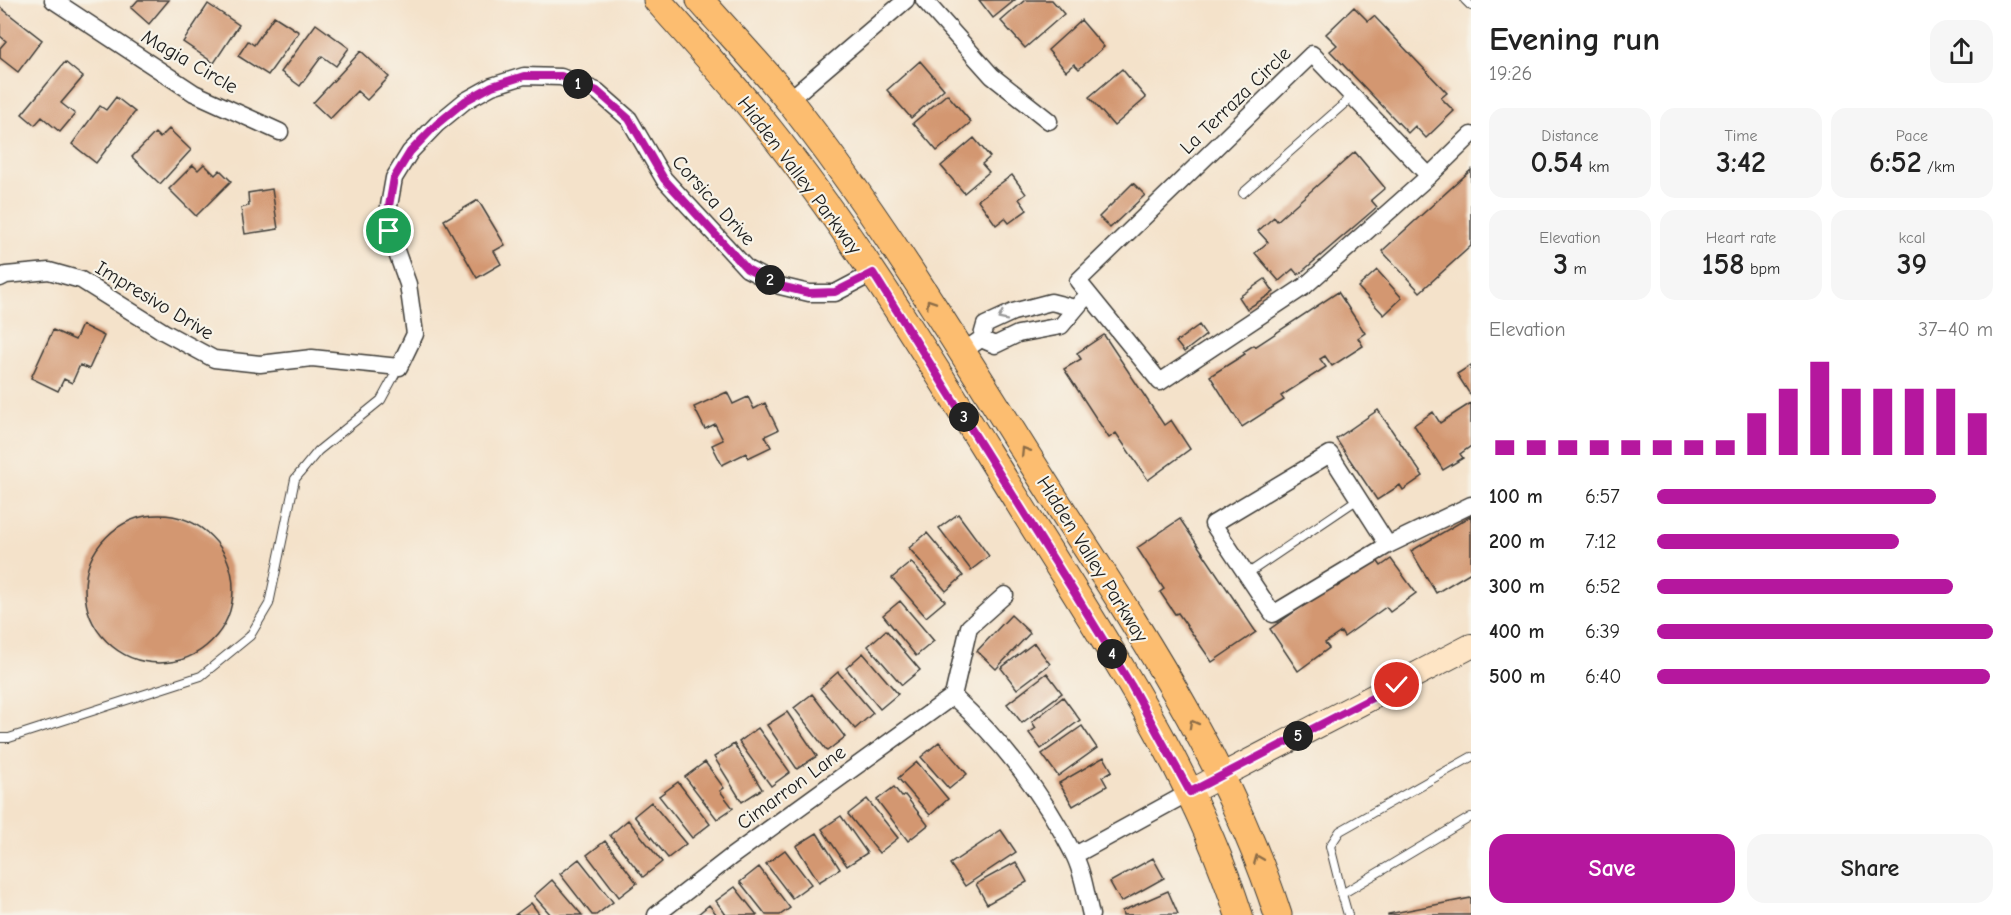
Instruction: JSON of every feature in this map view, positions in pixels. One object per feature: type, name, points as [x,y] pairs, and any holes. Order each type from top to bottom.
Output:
[{"type":"main road","name":"Hidden Valley Parkway","points":[[700,0],[789,100],[972,346],[1139,630],[1221,776],[1252,844],[1278,915]]},
{"type":"main road","name":"Hidden Valley Parkway","points":[[660,3],[769,129],[852,242],[979,439],[1131,685],[1190,792],[1239,915]]},
{"type":"main road","points":[[660,3],[690,15],[758,92],[772,98],[789,100],[785,117],[791,132],[847,210],[852,242]]},
{"type":"main road","points":[[972,346],[956,356],[952,363],[954,374],[972,404],[979,439]]},
{"type":"street","name":"Magia Circle","points":[[53,0],[194,93],[280,132]]},
{"type":"street","points":[[789,100],[906,0]]},
{"type":"street","points":[[924,0],[992,76],[1049,121]]},
{"type":"street","name":"La Terraza Circle","points":[[1429,176],[1312,54],[1078,281],[1160,382],[1305,286],[1429,176],[1471,135]]},
{"type":"street","name":"Corsica Drive","points":[[399,367],[415,334],[408,284],[389,231],[389,206],[394,178],[410,152],[437,124],[465,101],[492,86],[524,76],[561,76],[597,91],[629,119],[664,179],[747,269],[780,286],[809,293],[835,292],[873,273]]},
{"type":"street","name":"Impresivo Drive","points":[[0,278],[6,275],[50,271],[81,280],[164,332],[214,359],[260,364],[312,358],[399,367]]},
{"type":"street","points":[[972,346],[995,345],[1018,334],[1061,326],[1075,308],[1090,295]]},
{"type":"street","points":[[972,346],[985,325],[1012,312],[1051,302],[1075,308]]},
{"type":"street","points":[[1035,306],[1044,328]]},
{"type":"street","points":[[1388,544],[1330,454],[1213,524],[1273,614],[1388,544],[1471,505]]},
{"type":"street","points":[[1005,595],[969,627],[953,696],[981,722],[1041,800],[1075,855],[1091,915]]},
{"type":"street","points":[[1075,855],[1190,792],[1471,646]]},
{"type":"street","name":"Cimarron Lane","points":[[656,915],[732,856],[953,696]]},
{"type":"lane","points":[[1465,0],[1471,6]]},
{"type":"lane","points":[[1243,193],[1353,96]]},
{"type":"lane","points":[[0,738],[30,732],[201,676],[250,636],[269,604],[295,479],[318,451],[381,400],[399,367]]},
{"type":"lane","points":[[1247,574],[1359,499]]},
{"type":"lane","points":[[1348,915],[1330,846],[1340,831],[1471,756]]},
{"type":"lane","points":[[1342,894],[1471,817]]},
{"type":"building","points":[[138,0],[169,0],[149,24],[131,8]]},
{"type":"building","points":[[979,0],[1015,0],[993,18]]},
{"type":"building","points":[[1025,0],[1052,0],[1064,14],[1025,48],[1001,21]]},
{"type":"building","points":[[208,4],[239,25],[214,63],[183,42]]},
{"type":"building","points":[[0,7],[42,40],[18,72],[0,58],[0,48],[6,41],[0,36]]},
{"type":"building","points":[[1354,7],[1368,21],[1374,16],[1447,93],[1441,98],[1454,111],[1426,138],[1415,126],[1408,133],[1330,51],[1337,45],[1326,34]]},
{"type":"building","points":[[274,16],[299,32],[268,75],[238,56],[248,41],[254,45]]},
{"type":"building","points":[[1081,20],[1104,47],[1079,69],[1074,64],[1066,71],[1048,50]]},
{"type":"building","points":[[316,24],[349,48],[336,66],[322,56],[300,86],[281,72]]},
{"type":"building","points":[[361,51],[389,77],[367,100],[357,91],[330,119],[313,103]]},
{"type":"building","points":[[920,61],[944,89],[911,118],[887,90]]},
{"type":"building","points":[[65,62],[83,77],[61,103],[75,114],[60,132],[42,117],[35,125],[22,114]]},
{"type":"building","points":[[1122,69],[1146,98],[1114,126],[1089,97]]},
{"type":"building","points":[[947,94],[971,122],[937,151],[913,123]]},
{"type":"building","points":[[116,97],[135,112],[96,163],[72,144],[100,106],[106,110]]},
{"type":"building","points":[[169,129],[191,150],[160,184],[132,157],[155,133],[160,138]]},
{"type":"building","points":[[974,138],[990,157],[982,164],[989,172],[964,193],[941,166]]},
{"type":"building","points":[[1355,152],[1385,188],[1371,200],[1377,207],[1298,275],[1293,269],[1279,281],[1255,253],[1268,242],[1258,231],[1274,217],[1277,221]]},
{"type":"building","points":[[204,164],[215,175],[220,170],[231,181],[196,216],[169,189],[193,165],[198,170]]},
{"type":"building","points":[[1471,170],[1471,246],[1420,292],[1382,251]]},
{"type":"building","points":[[1012,175],[1026,194],[1019,199],[1027,210],[1009,223],[1005,218],[996,225],[978,200]]},
{"type":"building","points":[[1133,183],[1145,195],[1110,228],[1099,217]]},
{"type":"building","points":[[272,189],[278,229],[245,234],[241,208],[249,206],[248,193]]},
{"type":"building","points":[[478,200],[505,245],[494,251],[501,264],[477,278],[444,220]]},
{"type":"building","points":[[1377,270],[1402,298],[1384,315],[1358,287]]},
{"type":"building","points":[[1265,279],[1274,292],[1247,309],[1239,297]]},
{"type":"building","points":[[1338,292],[1365,333],[1358,338],[1363,346],[1332,366],[1325,356],[1320,359],[1326,367],[1281,396],[1284,400],[1242,427],[1210,376],[1245,354],[1243,352],[1254,345],[1255,347]]},
{"type":"building","points":[[82,325],[104,336],[89,369],[80,365],[72,383],[64,379],[58,391],[31,378],[53,330],[75,340]]},
{"type":"building","points":[[1199,325],[1206,335],[1184,352],[1176,342]]},
{"type":"building","points":[[1104,335],[1164,425],[1171,420],[1190,449],[1148,480],[1116,433],[1109,438],[1064,369],[1081,359],[1077,353]]},
{"type":"building","points":[[1471,365],[1471,396],[1457,374]]},
{"type":"building","points":[[727,392],[733,404],[748,397],[754,409],[765,403],[778,430],[765,436],[771,447],[748,458],[746,453],[722,465],[712,445],[723,440],[715,424],[705,429],[694,407]]},
{"type":"building","points":[[1471,403],[1471,446],[1460,454],[1463,458],[1443,470],[1414,425],[1433,412],[1440,423]]},
{"type":"building","points":[[1378,410],[1423,476],[1403,490],[1400,485],[1377,500],[1336,439]]},
{"type":"building","points":[[958,514],[989,556],[971,570],[939,528]]},
{"type":"building","points":[[159,515],[187,520],[212,536],[228,561],[233,589],[228,617],[212,642],[187,658],[159,663],[131,658],[106,642],[90,617],[85,589],[90,561],[106,536],[131,520]]},
{"type":"building","points":[[1471,516],[1471,572],[1436,593],[1411,551]]},
{"type":"building","points":[[1180,519],[1256,632],[1212,662],[1178,613],[1175,614],[1160,592],[1164,589],[1137,548]]},
{"type":"building","points":[[927,533],[963,576],[946,591],[909,548]]},
{"type":"building","points":[[1376,559],[1381,566],[1391,559],[1416,593],[1390,612],[1386,607],[1344,637],[1341,632],[1325,643],[1329,648],[1298,671],[1270,629],[1335,583],[1337,587]]},
{"type":"building","points":[[911,562],[945,601],[926,617],[892,578]]},
{"type":"building","points":[[900,601],[934,641],[916,656],[883,615]]},
{"type":"building","points":[[1011,615],[1030,633],[996,669],[977,651]]},
{"type":"building","points":[[886,630],[920,670],[902,685],[868,646]]},
{"type":"building","points":[[1034,643],[1050,664],[1017,689],[1001,668]]},
{"type":"building","points":[[863,653],[898,694],[880,709],[846,668]]},
{"type":"building","points":[[838,672],[873,713],[855,729],[820,688]]},
{"type":"building","points":[[1047,673],[1062,693],[1022,723],[1007,704]]},
{"type":"building","points":[[812,694],[845,737],[827,751],[794,708]]},
{"type":"building","points":[[1063,697],[1080,720],[1041,749],[1029,733],[1036,728],[1032,722]]},
{"type":"building","points":[[787,712],[817,756],[797,769],[767,725]]},
{"type":"building","points":[[1082,726],[1097,748],[1058,776],[1042,754]]},
{"type":"building","points":[[758,728],[790,772],[771,786],[739,742]]},
{"type":"building","points":[[939,742],[967,774],[949,789],[921,757]]},
{"type":"building","points":[[734,744],[762,789],[742,802],[714,757]]},
{"type":"building","points":[[1104,757],[1112,771],[1102,777],[1107,786],[1073,806],[1059,783]]},
{"type":"building","points":[[705,762],[724,788],[720,791],[733,808],[717,819],[685,777]]},
{"type":"building","points":[[917,762],[948,799],[930,815],[898,778]]},
{"type":"building","points":[[678,782],[710,824],[692,838],[659,796]]},
{"type":"building","points":[[894,787],[902,797],[905,795],[928,825],[908,841],[877,800]]},
{"type":"building","points":[[867,799],[898,838],[879,853],[848,814]]},
{"type":"building","points":[[651,802],[686,844],[668,858],[634,816]]},
{"type":"building","points":[[841,816],[867,853],[847,866],[822,829]]},
{"type":"building","points":[[628,820],[662,862],[643,877],[610,835]]},
{"type":"building","points":[[1001,830],[1016,852],[965,886],[950,864]]},
{"type":"building","points":[[817,833],[840,869],[819,882],[796,846]]},
{"type":"building","points":[[605,841],[637,883],[619,897],[587,855]]},
{"type":"building","points":[[785,850],[811,884],[792,898],[766,864]]},
{"type":"building","points":[[1153,858],[1164,878],[1121,902],[1110,882]]},
{"type":"building","points":[[579,859],[613,902],[596,915],[592,915],[560,874]]},
{"type":"building","points":[[1016,862],[1027,882],[987,904],[976,884]]},
{"type":"building","points":[[759,867],[790,908],[780,915],[766,915],[740,882]]},
{"type":"building","points":[[552,880],[582,915],[551,915],[534,896]]},
{"type":"building","points":[[735,887],[757,915],[726,915],[716,901]]},
{"type":"building","points":[[1168,891],[1178,914],[1123,915],[1122,911]]},
{"type":"building","points":[[1471,898],[1471,915],[1388,915],[1388,914]]},
{"type":"building","points":[[531,903],[540,915],[515,915]]},
{"type":"building","points":[[709,905],[717,915],[697,915]]},
{"type":"route","points":[[389,231],[389,206],[394,178],[410,152],[437,124],[465,101],[492,86],[524,76],[561,76],[597,91],[629,119],[646,152],[664,179],[747,269],[780,286],[809,293],[835,292],[873,273],[1131,685],[1190,792],[1397,685]]}]
